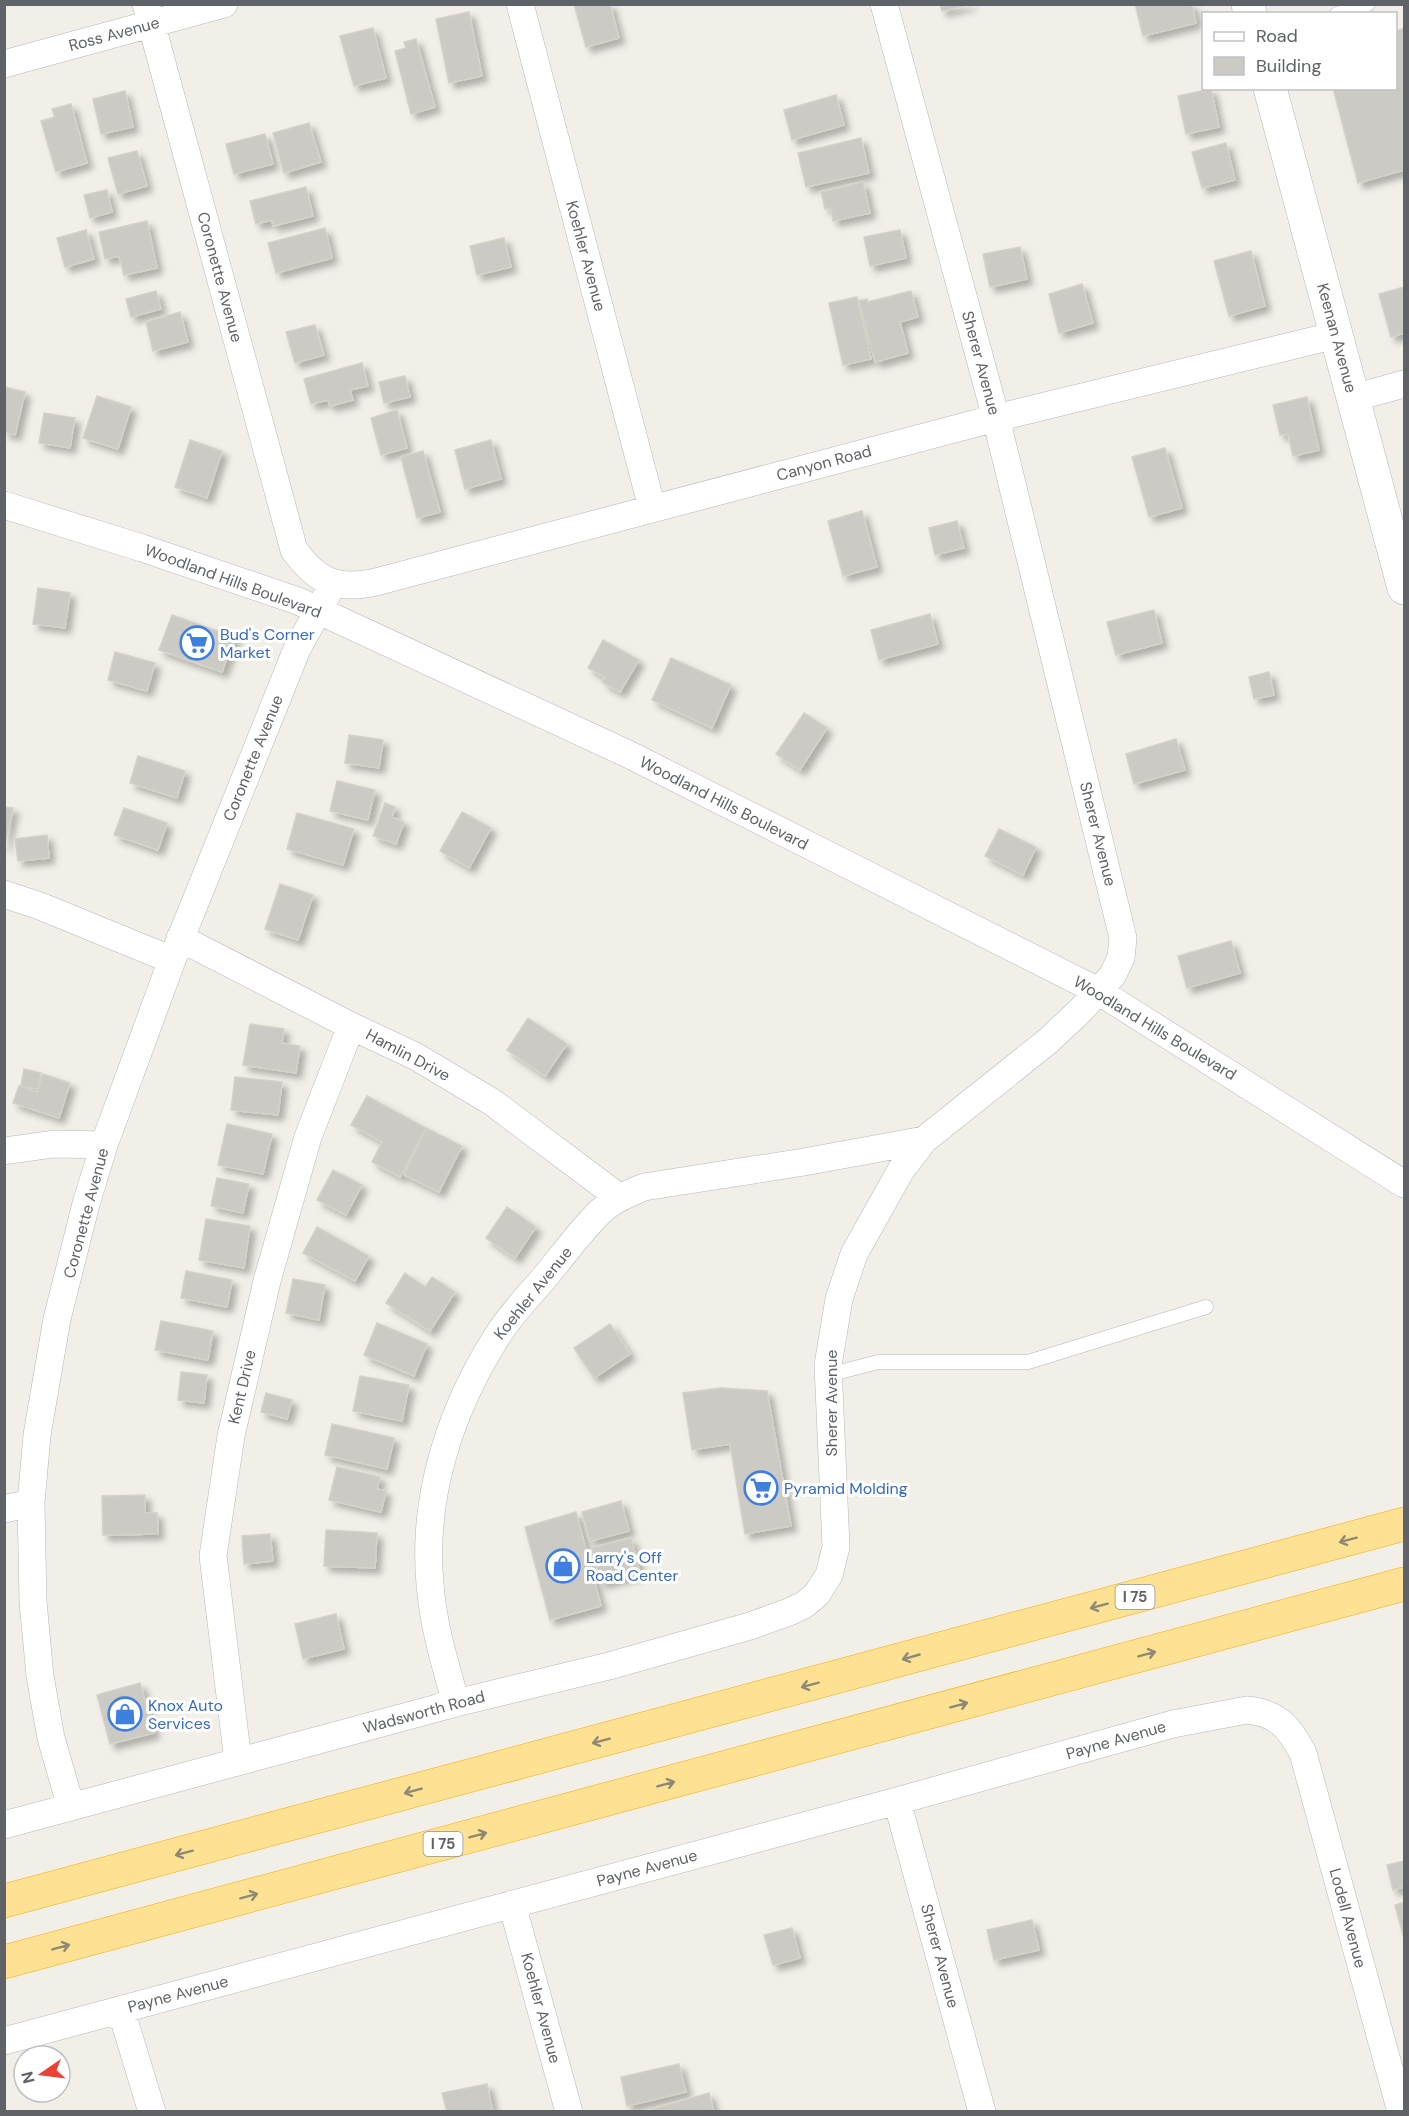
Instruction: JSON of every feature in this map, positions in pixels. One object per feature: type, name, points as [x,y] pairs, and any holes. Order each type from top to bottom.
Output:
[{"type":"highway","name":"I 75","points":[[4,1901],[1404,1524]]},
{"type":"highway","name":"I 75","points":[[4,1962],[1404,1584]]},
{"type":"street","name":"Ross Avenue","points":[[4,64],[149,14],[224,4]]},
{"type":"street","name":"Koehler Avenue","points":[[520,4],[652,508]]},
{"type":"street","name":"Sherer Avenue","points":[[829,1575],[836,1547],[828,1375],[838,1299],[854,1254],[901,1170],[924,1140],[1048,1041],[1098,991],[1112,976],[1121,958],[1123,938],[996,418],[884,4]]},
{"type":"street","name":"Coronette Avenue","points":[[149,14],[308,606]]},
{"type":"street","name":"Keenan Avenue","points":[[1271,90],[1404,588]]},
{"type":"street","name":"Canyon Road","points":[[325,579],[356,586],[372,583],[996,418],[1336,335]]},
{"type":"street","points":[[1353,398],[1404,384]]},
{"type":"street","name":"Woodland Hills Boulevard","points":[[4,505],[142,548],[308,606],[628,754],[1098,991],[1404,1184]]},
{"type":"street","name":"Coronette Avenue","points":[[71,1807],[51,1738],[40,1676],[33,1602],[31,1503],[38,1435],[57,1319],[86,1204],[104,1145],[176,949],[297,649],[308,606],[325,579],[306,567],[294,550]]},
{"type":"street","name":"Hamlin Drive","points":[[4,894],[176,949],[415,1056],[492,1102],[620,1198]]},
{"type":"street","name":"Kent Drive","points":[[238,1761],[213,1556],[231,1436],[267,1281],[305,1148],[351,1026]]},
{"type":"street","name":"Koehler Avenue","points":[[456,1703],[436,1629],[429,1583],[433,1496],[451,1429],[476,1373],[497,1336],[601,1211],[620,1198],[644,1187],[804,1162],[924,1140]]},
{"type":"street","points":[[4,1151],[54,1144],[104,1145]]},
{"type":"street","points":[[4,1509],[31,1503]]},
{"type":"street","name":"Wadsworth Road","points":[[4,1825],[456,1703],[609,1666],[750,1626],[804,1605],[817,1594],[829,1575]]},
{"type":"street","name":"Payne Avenue","points":[[4,2041],[897,1801],[1173,1724],[1247,1710],[1259,1711],[1277,1719],[1287,1728]]},
{"type":"street","name":"Lodell Avenue","points":[[1287,1728],[1292,1732],[1303,1753],[1401,2112]]},
{"type":"street","name":"Sherer Avenue","points":[[897,1801],[982,2112]]},
{"type":"street","name":"Koehler Avenue","points":[[512,1904],[569,2112]]},
{"type":"street","points":[[121,2010],[152,2112]]},
{"type":"lane","points":[[1343,12],[1368,4]]},
{"type":"lane","points":[[828,1375],[878,1362],[1028,1362],[1206,1307]]},
{"type":"building","points":[[574,4],[610,4],[619,38],[586,47]]},
{"type":"building","points":[[940,4],[972,4],[942,11]]},
{"type":"building","points":[[1135,4],[1192,4],[1196,23],[1143,36]]},
{"type":"building","points":[[469,12],[482,76],[449,83],[436,19]]},
{"type":"building","points":[[373,28],[386,78],[354,86],[340,36]]},
{"type":"building","points":[[1404,28],[1404,170],[1358,183],[1334,90],[1397,90],[1397,31]]},
{"type":"building","points":[[416,39],[435,107],[411,114],[395,51],[406,48],[404,42]]},
{"type":"building","points":[[1211,90],[1219,127],[1186,134],[1178,96]]},
{"type":"building","points":[[125,91],[133,127],[101,134],[93,99]]},
{"type":"building","points":[[836,95],[844,125],[792,140],[784,110]]},
{"type":"building","points":[[71,104],[87,163],[56,172],[41,121],[55,117],[52,109]]},
{"type":"building","points":[[309,123],[321,162],[284,173],[273,133]]},
{"type":"building","points":[[265,134],[273,164],[234,174],[226,144]]},
{"type":"building","points":[[861,138],[869,173],[806,187],[798,153]]},
{"type":"building","points":[[1226,143],[1235,180],[1202,188],[1192,152]]},
{"type":"building","points":[[137,151],[147,186],[118,194],[108,158]]},
{"type":"building","points":[[863,182],[870,213],[833,221],[831,208],[825,209],[821,192]]},
{"type":"building","points":[[306,187],[313,216],[273,226],[272,220],[256,224],[250,201]]},
{"type":"building","points":[[107,190],[112,212],[90,218],[84,195]]},
{"type":"building","points":[[147,221],[157,268],[124,275],[119,256],[105,259],[99,232]]},
{"type":"building","points":[[325,228],[332,258],[276,273],[268,243]]},
{"type":"building","points":[[86,230],[94,259],[65,267],[57,238]]},
{"type":"building","points":[[900,230],[906,258],[870,266],[864,237]]},
{"type":"building","points":[[504,238],[511,267],[477,275],[470,246]]},
{"type":"building","points":[[1020,247],[1027,279],[990,287],[983,254]]},
{"type":"building","points":[[1251,251],[1265,306],[1229,316],[1214,261]]},
{"type":"building","points":[[1082,284],[1093,323],[1059,333],[1049,294]]},
{"type":"building","points":[[1404,287],[1404,333],[1391,337],[1379,294]]},
{"type":"building","points":[[156,291],[161,309],[131,317],[126,299]]},
{"type":"building","points":[[911,291],[918,317],[900,322],[908,353],[875,362],[859,301],[867,299],[868,302]]},
{"type":"building","points":[[857,297],[871,359],[843,365],[829,303]]},
{"type":"building","points":[[180,312],[188,342],[153,351],[146,322]]},
{"type":"building","points":[[315,325],[324,355],[295,363],[286,332]]},
{"type":"building","points":[[362,363],[368,386],[350,390],[353,400],[330,406],[328,400],[311,404],[304,379]]},
{"type":"building","points":[[405,376],[410,397],[384,403],[379,382]]},
{"type":"building","points":[[4,387],[25,392],[15,435],[4,432]]},
{"type":"building","points":[[97,396],[131,407],[118,449],[83,438]]},
{"type":"building","points":[[1307,397],[1319,450],[1293,456],[1288,434],[1280,435],[1273,405]]},
{"type":"building","points":[[397,410],[407,448],[381,455],[371,418]]},
{"type":"building","points":[[44,413],[75,418],[70,448],[39,443]]},
{"type":"building","points":[[190,440],[222,451],[207,498],[175,487]]},
{"type":"building","points":[[491,440],[501,479],[465,489],[455,450]]},
{"type":"building","points":[[1165,448],[1182,508],[1149,517],[1132,457]]},
{"type":"building","points":[[423,451],[440,512],[417,518],[401,457]]},
{"type":"building","points":[[862,511],[877,567],[843,576],[828,521]]},
{"type":"building","points":[[957,521],[964,548],[935,555],[929,528]]},
{"type":"building","points":[[38,588],[70,593],[65,628],[33,624]]},
{"type":"building","points":[[1154,610],[1162,643],[1116,655],[1107,622]]},
{"type":"building","points":[[930,614],[938,644],[879,660],[871,630]]},
{"type":"building","name":"Bud's Corner Market","points":[[172,615],[235,637],[222,672],[159,650]]},
{"type":"building","points":[[603,640],[639,660],[620,692],[602,682],[605,677],[588,668]]},
{"type":"building","points":[[115,652],[155,663],[147,691],[108,680]]},
{"type":"building","points":[[671,658],[731,685],[712,728],[652,700]]},
{"type":"building","points":[[1269,672],[1274,695],[1254,699],[1249,677]]},
{"type":"building","points":[[804,713],[827,728],[800,770],[776,754]]},
{"type":"building","points":[[349,735],[383,740],[379,768],[345,763]]},
{"type":"building","points":[[1176,739],[1185,770],[1134,784],[1126,754]]},
{"type":"building","points":[[138,756],[185,771],[177,798],[130,783]]},
{"type":"building","points":[[337,781],[375,790],[368,820],[330,811]]},
{"type":"building","points":[[385,803],[395,807],[392,817],[404,822],[396,844],[373,836]]},
{"type":"building","points":[[4,807],[13,808],[4,849]]},
{"type":"building","points":[[124,808],[167,823],[158,850],[114,835]]},
{"type":"building","points":[[462,812],[491,828],[469,868],[440,851]]},
{"type":"building","points":[[297,813],[354,829],[343,865],[287,849]]},
{"type":"building","points":[[999,829],[1036,847],[1023,875],[985,856]]},
{"type":"building","points":[[47,835],[49,858],[18,861],[15,839]]},
{"type":"building","points":[[280,884],[313,895],[298,940],[265,929]]},
{"type":"building","points":[[1231,941],[1240,973],[1187,988],[1178,956]]},
{"type":"building","points":[[528,1018],[567,1044],[545,1076],[507,1050]]},
{"type":"building","points":[[250,1024],[284,1029],[282,1043],[300,1046],[296,1073],[243,1065]]},
{"type":"building","points":[[24,1069],[41,1073],[38,1089],[21,1086]]},
{"type":"building","points":[[43,1074],[70,1083],[59,1118],[13,1103],[19,1086],[37,1092]]},
{"type":"building","points":[[235,1077],[282,1082],[278,1115],[231,1110]]},
{"type":"building","points":[[367,1096],[426,1128],[400,1177],[372,1162],[382,1142],[351,1125]]},
{"type":"building","points":[[227,1124],[272,1134],[263,1174],[218,1165]]},
{"type":"building","points":[[426,1128],[462,1146],[439,1192],[404,1175]]},
{"type":"building","points":[[333,1170],[362,1185],[346,1215],[317,1200]]},
{"type":"building","points":[[217,1178],[249,1184],[243,1213],[211,1206]]},
{"type":"building","points":[[507,1207],[536,1227],[515,1258],[486,1238]]},
{"type":"building","points":[[206,1219],[250,1226],[244,1268],[199,1260]]},
{"type":"building","points":[[317,1227],[369,1256],[355,1281],[303,1253]]},
{"type":"building","points":[[186,1271],[232,1280],[227,1307],[181,1298]]},
{"type":"building","points":[[405,1273],[425,1287],[432,1277],[455,1292],[430,1331],[386,1303]]},
{"type":"building","points":[[293,1279],[325,1285],[319,1320],[286,1313]]},
{"type":"building","points":[[161,1321],[213,1331],[208,1360],[155,1350]]},
{"type":"building","points":[[377,1323],[427,1344],[414,1376],[364,1355]]},
{"type":"building","points":[[610,1324],[630,1354],[594,1378],[574,1348]]},
{"type":"building","points":[[181,1372],[207,1375],[204,1403],[178,1400]]},
{"type":"building","points":[[360,1376],[409,1385],[402,1421],[353,1411]]},
{"type":"building","name":"Pyramid Molding","points":[[721,1388],[767,1391],[791,1526],[745,1534],[730,1444],[692,1450],[683,1393]]},
{"type":"building","points":[[266,1393],[292,1400],[287,1419],[261,1412]]},
{"type":"building","points":[[332,1424],[394,1438],[387,1469],[325,1455]]},
{"type":"building","points":[[337,1467],[380,1477],[377,1489],[386,1491],[381,1512],[329,1500]]},
{"type":"building","points":[[145,1495],[145,1513],[157,1513],[158,1534],[103,1535],[102,1496]]},
{"type":"building","points":[[621,1501],[629,1531],[590,1541],[582,1512]]},
{"type":"building","name":"Larry's Off Road Center","points":[[576,1512],[601,1606],[550,1620],[525,1527]]},
{"type":"building","points":[[326,1530],[377,1533],[375,1568],[324,1566]]},
{"type":"building","points":[[270,1534],[273,1561],[244,1564],[242,1536]]},
{"type":"building","points":[[631,1538],[640,1573],[601,1583],[592,1548]]},
{"type":"building","points":[[336,1614],[344,1649],[303,1659],[295,1624]]},
{"type":"building","name":"Knox Auto Services","points":[[140,1683],[154,1733],[110,1744],[97,1695]]},
{"type":"building","points":[[1404,1861],[1404,1887],[1393,1890],[1387,1865]]},
{"type":"building","points":[[1404,1902],[1404,1935],[1403,1935],[1395,1905]]},
{"type":"building","points":[[1032,1920],[1039,1950],[994,1960],[987,1930]]},
{"type":"building","points":[[792,1928],[800,1958],[773,1965],[764,1935]]},
{"type":"building","points":[[679,2064],[686,2092],[627,2106],[621,2077]]},
{"type":"building","points":[[487,2084],[493,2112],[447,2112],[442,2093]]},
{"type":"building","points":[[709,2093],[714,2112],[652,2112],[652,2109]]},
{"type":"place","name":"Bud's Corner Market","points":[[197,643]]},
{"type":"place","name":"Pyramid Molding","points":[[761,1488]]},
{"type":"place","name":"Larry's Off Road Center","points":[[563,1566]]},
{"type":"place","name":"Knox Auto Services","points":[[125,1714]]}]
